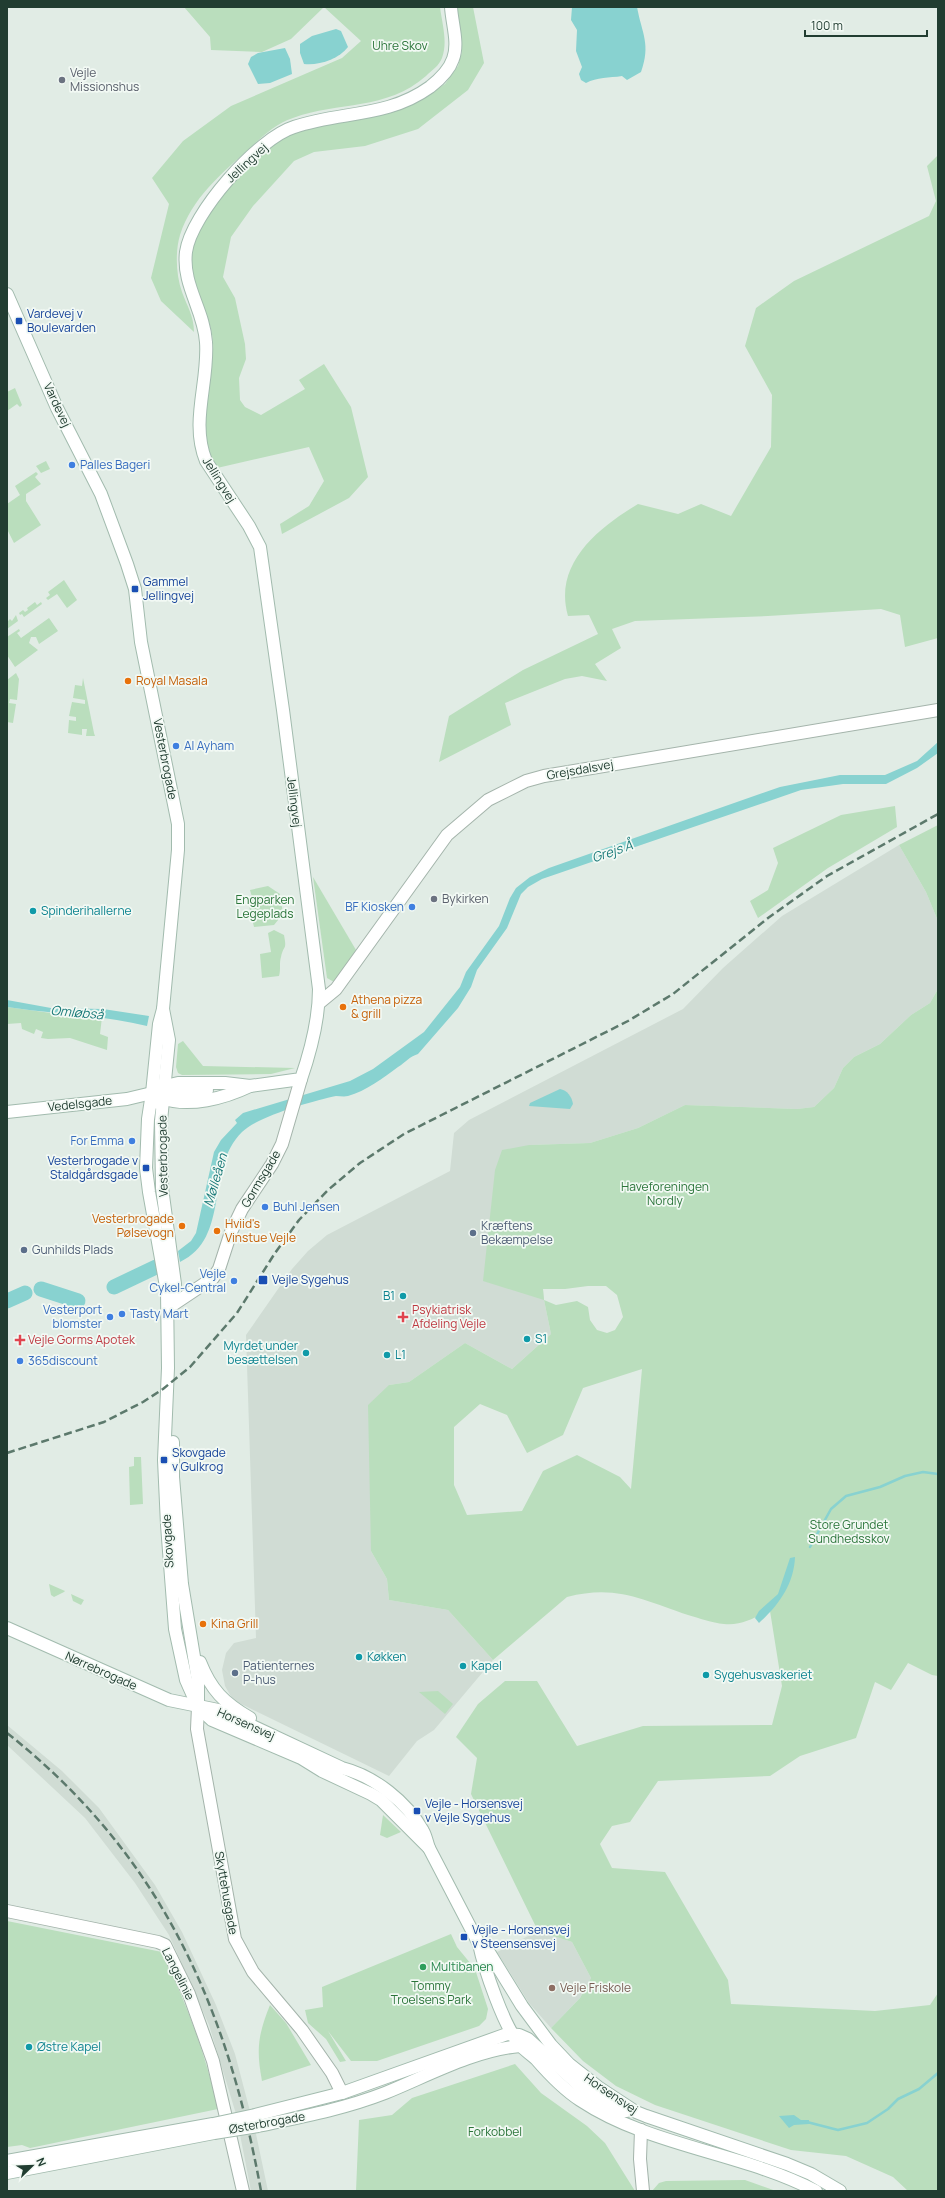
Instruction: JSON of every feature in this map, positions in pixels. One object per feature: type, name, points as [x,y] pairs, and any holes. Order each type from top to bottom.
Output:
[{"type":"main road","name":"Jellingvej","points":[[300,1084],[315,1033],[319,1003],[318,974],[262,558],[255,537],[210,468],[202,452],[199,422],[206,342],[201,314],[188,286],[185,273],[186,250],[194,227],[217,192],[248,160],[275,137],[299,125],[386,109],[415,97],[439,80],[448,70],[455,52],[451,7]]},
{"type":"main road","name":"Vardevej","points":[[7,294],[57,408],[87,463],[110,515]]},
{"type":"main road","name":"Vesterbrogade","points":[[110,515],[135,590],[141,642],[178,824],[178,850],[163,1009],[158,1024],[158,1096],[161,1125],[162,1188],[175,1284],[170,1300]]},
{"type":"main road","name":"Grejsdalsvej","points":[[319,1003],[336,989],[446,835],[488,800],[507,789],[526,781],[544,776],[938,710]]},
{"type":"main road","name":"Vesterbrogade","points":[[163,1009],[169,1040],[165,1086]]},
{"type":"main road","name":"Vedelsgade","points":[[7,1112],[158,1096],[165,1086],[178,1083],[226,1083],[250,1086],[300,1084]]},
{"type":"main road","name":"Gormsgade","points":[[170,1300],[213,1278],[218,1269],[231,1232],[242,1209],[272,1164],[282,1144],[300,1084]]},
{"type":"main road","points":[[158,1096],[181,1092],[250,1086]]},
{"type":"main road","name":"Vesterbrogade","points":[[158,1096],[148,1116],[147,1174],[170,1300]]},
{"type":"main road","name":"Skovgade","points":[[170,1300],[175,1387],[173,1477],[182,1584],[198,1681],[198,1707]]},
{"type":"main road","name":"Skovgade","points":[[170,1300],[164,1460],[170,1584],[175,1629],[185,1677],[198,1707]]},
{"type":"main road","name":"Nørrebrogade","points":[[7,1628],[129,1684],[175,1702],[198,1707]]},
{"type":"main road","name":"Skovgade","points":[[191,1634],[210,1685],[228,1704],[249,1718],[344,1763],[354,1771]]},
{"type":"main road","name":"Horsensvej","points":[[198,1707],[218,1710],[342,1768],[354,1771],[388,1791],[409,1812],[424,1832],[429,1848],[479,1944],[487,1972],[513,2034],[520,2046],[530,2053],[565,2088],[579,2099],[595,2110],[641,2130],[730,2158],[784,2177],[816,2191]]},
{"type":"main road","name":"Horsensvej","points":[[198,1707],[212,1720],[301,1758],[322,1771],[376,1797],[429,1848]]},
{"type":"main road","name":"Skyttehusgade","points":[[198,1707],[197,1729],[235,1939],[253,1972],[302,2030],[332,2073],[342,2093]]},
{"type":"main road","name":"Langelinie","points":[[7,1911],[158,1942],[165,1945],[200,2020],[213,2061],[243,2191]]},
{"type":"main road","name":"Horsensvej","points":[[479,1944],[490,1954],[522,2006],[551,2045],[569,2064],[598,2087],[636,2112],[787,2164],[811,2174],[840,2191]]},
{"type":"main road","points":[[513,2034],[528,2039],[557,2068],[598,2098],[620,2111],[636,2112]]},
{"type":"main road","name":"Østerbrogade","points":[[257,2120],[342,2093],[501,2035],[513,2034]]},
{"type":"main road","name":"Østerbrogade","points":[[7,2161],[347,2106],[384,2093],[445,2068],[508,2047],[520,2046]]},
{"type":"main road","name":"Østerbrogade","points":[[7,2173],[214,2128]]},
{"type":"main road","points":[[641,2130],[640,2159],[643,2191]]},
{"type":"shaded area","name":"Psykiatrisk Afdeling Vejle","points":[[899,845],[926,892],[938,921],[938,989],[930,1003],[911,1015],[880,1044],[854,1057],[843,1068],[834,1088],[814,1107],[797,1109],[685,1105],[638,1128],[590,1143],[529,1145],[544,1300],[551,1334],[512,1369],[465,1343],[409,1382],[389,1385],[371,1551],[387,1579],[389,1600],[448,1610],[493,1660],[434,1730],[417,1741],[389,1776],[233,1700],[225,1686],[222,1670],[226,1653],[234,1643],[256,1638],[246,1335],[292,1269],[308,1251],[327,1235],[450,1171],[454,1133],[469,1120],[683,1009],[723,968],[782,916]]},
{"type":"shaded area","points":[[7,1725],[62,1771],[99,1808],[155,1885],[182,1932],[216,2005],[235,2054],[256,2134],[268,2191],[251,2191],[236,2114],[209,2025],[169,1935],[135,1883],[85,1818],[7,1745]]},
{"type":"shaded area","name":"Vejle Friskole","points":[[538,1931],[572,1942],[591,1978],[580,1998],[551,2028],[529,2003],[497,1952]]},
{"type":"green space","points":[[184,7],[324,7],[291,39],[262,52],[211,50],[210,37]]},
{"type":"green space","name":"Uhre Skov","points":[[324,7],[440,7],[445,39],[444,52],[441,61],[426,76],[411,87],[395,95],[362,104],[310,113],[281,123],[259,140],[218,177],[192,209],[185,222],[178,242],[178,278],[192,316],[194,332],[161,301],[151,278],[169,204],[152,178],[183,141],[231,106],[342,58],[361,41]]},
{"type":"green space","points":[[457,7],[473,7],[484,63],[468,90],[418,129],[365,146],[314,152],[294,161],[253,206],[231,237],[223,277],[235,298],[245,344],[246,359],[239,378],[240,400],[245,407],[261,415],[305,389],[299,380],[324,364],[351,407],[368,477],[349,498],[282,534],[280,524],[309,506],[324,481],[309,447],[217,468],[210,454],[206,440],[205,425],[205,410],[213,350],[213,339],[208,319],[190,272],[190,253],[197,232],[210,211],[226,190],[244,171],[281,140],[297,130],[425,97],[445,84],[458,66],[462,52]]},
{"type":"green space","points":[[938,155],[938,638],[905,647],[900,615],[881,609],[768,616],[635,621],[612,629],[621,648],[595,664],[607,681],[582,676],[565,679],[505,703],[511,725],[439,762],[449,716],[523,670],[598,634],[589,615],[568,616],[565,597],[567,580],[573,564],[594,536],[608,524],[638,504],[678,514],[701,504],[731,516],[771,447],[772,395],[745,346],[756,308],[794,281],[929,216],[936,201],[927,166]]},
{"type":"green space","points":[[15,388],[22,405],[20,407],[17,404],[7,411],[7,392]]},
{"type":"green space","points":[[46,461],[50,469],[41,473],[36,466]]},
{"type":"green space","points":[[36,472],[38,474],[35,477],[41,484],[26,494],[26,501],[41,525],[14,543],[7,529],[7,504],[20,495],[15,486]]},
{"type":"green space","points":[[64,580],[77,600],[67,608],[57,594],[48,600],[46,598],[50,595],[48,592]]},
{"type":"green space","points":[[35,602],[37,605],[41,602],[42,604],[24,617],[22,614],[20,615],[19,613],[23,610],[25,612],[28,610],[27,608]]},
{"type":"green space","points":[[16,615],[18,621],[7,629],[7,622],[10,619],[12,621]]},
{"type":"green space","points":[[49,618],[58,631],[39,644],[36,637],[31,637],[29,643],[38,650],[15,667],[7,655],[7,637],[19,629],[20,631],[17,633],[21,638]]},
{"type":"green space","points":[[16,673],[19,679],[17,700],[10,699],[9,703],[16,704],[13,723],[7,722],[7,680]]},
{"type":"green space","points":[[83,678],[95,736],[86,736],[87,729],[82,729],[82,735],[68,733],[69,720],[76,721],[76,717],[69,716],[72,702],[85,704],[85,700],[73,698],[75,685],[82,686]]},
{"type":"green space","points":[[895,806],[897,827],[828,868],[758,918],[750,901],[768,890],[778,863],[773,848],[841,815]]},
{"type":"green space","points":[[938,825],[938,921],[926,892],[899,845]]},
{"type":"green space","points":[[313,877],[356,950],[334,982],[327,978]]},
{"type":"green space","name":"Engparken Legeplads","points":[[268,886],[280,894],[283,914],[274,925],[254,927],[247,898],[252,897],[250,890]]},
{"type":"green space","points":[[274,930],[284,935],[285,940],[285,946],[280,959],[279,976],[262,978],[260,954],[271,952],[268,933]]},
{"type":"green space","points":[[938,989],[938,1676],[932,1675],[908,1663],[891,1690],[875,1682],[856,1738],[800,1756],[770,1776],[658,1781],[630,1822],[612,1826],[600,1844],[612,1868],[665,1872],[728,1980],[731,2004],[875,2011],[930,2005],[938,1993],[938,2191],[908,2191],[893,2177],[846,2156],[791,2150],[655,2105],[616,2086],[583,2061],[551,2028],[580,1998],[591,1978],[572,1942],[538,1931],[471,1794],[477,1758],[456,1737],[478,1704],[505,1681],[537,1681],[577,1746],[643,1726],[772,1725],[782,1686],[770,1611],[737,1624],[724,1624],[710,1622],[643,1599],[615,1593],[584,1593],[567,1597],[493,1660],[448,1610],[389,1600],[387,1579],[371,1551],[368,1405],[389,1385],[409,1382],[465,1343],[512,1369],[551,1334],[544,1300],[483,1281],[495,1170],[502,1150],[529,1145],[590,1143],[638,1128],[685,1105],[797,1109],[814,1107],[834,1088],[843,1068],[854,1057],[880,1044],[911,1015],[930,1003]],"holes":[[[606,1286],[617,1295],[623,1317],[615,1330],[607,1333],[597,1330],[590,1320],[588,1307],[577,1301],[556,1305],[544,1300],[543,1289]],[[642,1369],[631,1489],[620,1477],[577,1455],[543,1471],[522,1511],[467,1515],[454,1485],[454,1427],[480,1404],[507,1415],[527,1453],[563,1435],[583,1388]]]},
{"type":"green space","points":[[7,1007],[51,1013],[102,1017],[100,1034],[108,1037],[107,1050],[70,1038],[41,1038],[43,1032],[36,1029],[34,1034],[22,1029],[21,1023],[7,1024]]},
{"type":"green space","points":[[183,1041],[203,1066],[295,1068],[271,1074],[182,1075],[178,1073],[176,1067],[178,1044]]},
{"type":"green space","points":[[134,1457],[141,1457],[143,1504],[130,1505],[129,1467],[134,1466]]},
{"type":"green space","points":[[49,1584],[65,1591],[54,1597],[51,1595]]},
{"type":"green space","points":[[71,1594],[84,1600],[81,1605],[73,1601]]},
{"type":"green space","points":[[438,1691],[453,1704],[445,1714],[419,1692]]},
{"type":"green space","points":[[383,1815],[401,1832],[387,1838],[380,1835]]},
{"type":"green space","points":[[7,1921],[162,1952],[201,2048],[218,2109],[30,2148],[22,2145],[7,2147]]},
{"type":"green space","name":"Tommy Troelsens Park","points":[[451,1934],[457,1947],[475,1969],[488,2009],[486,2019],[479,2026],[377,2061],[351,2061],[328,2031],[346,2061],[340,2062],[326,2039],[308,2023],[305,2010],[323,2007],[322,1987]]},
{"type":"green space","points":[[270,2005],[286,2023],[311,2065],[262,2081],[259,2060],[259,2042]]},
{"type":"green space","name":"Forkobbel","points":[[515,2064],[541,2093],[587,2126],[605,2143],[635,2191],[356,2191],[359,2120],[392,2115],[412,2098]]},
{"type":"green space","points":[[745,2180],[776,2191],[652,2191],[659,2183],[666,2181]]},
{"type":"water","points":[[572,7],[637,7],[645,39],[645,54],[641,72],[627,80],[622,76],[599,79],[586,83],[581,80],[579,74],[582,67],[576,51],[577,30],[571,20]]},
{"type":"water","points":[[336,29],[341,31],[348,47],[339,55],[328,61],[316,64],[304,64],[300,53],[300,44],[312,36]]},
{"type":"water","points":[[285,48],[290,59],[292,74],[270,83],[258,84],[248,64],[251,57],[258,53]]},
{"type":"water","name":"Grejs Å","points":[[938,742],[938,753],[917,768],[886,784],[843,784],[801,790],[542,879],[528,887],[521,894],[507,928],[477,970],[471,987],[458,1008],[418,1054],[368,1088],[355,1094],[348,1096],[336,1096],[314,1101],[286,1110],[260,1120],[242,1132],[231,1147],[224,1164],[212,1220],[206,1237],[196,1251],[180,1262],[178,1251],[191,1241],[196,1233],[214,1152],[221,1140],[237,1123],[235,1120],[243,1113],[350,1081],[373,1069],[424,1032],[460,987],[466,972],[499,926],[510,898],[516,888],[530,877],[549,868],[780,787],[840,775],[885,775],[917,761]]},
{"type":"water","name":"Omløbså","points":[[7,1000],[51,1008],[103,1009],[149,1016],[147,1026],[95,1017],[7,1007]]},
{"type":"water","points":[[560,1089],[567,1092],[572,1099],[573,1104],[570,1109],[529,1106],[530,1103]]},
{"type":"water","points":[[795,1557],[792,1576],[784,1593],[773,1609],[759,1623],[755,1618],[759,1611],[778,1594],[790,1558]]},
{"type":"water","points":[[794,2115],[801,2120],[809,2120],[809,2124],[794,2125],[789,2128],[779,2116]]},
{"type":"waterway","name":"Mølleåen","points":[[114,1287],[156,1267]]},
{"type":"waterway","name":"Mølleåen","points":[[41,1289],[78,1301]]},
{"type":"waterway","name":"Mølleåen","points":[[7,1301],[25,1293]]},
{"type":"waterway","points":[[810,1547],[831,1509],[846,1496],[880,1487],[905,1476],[923,1472],[938,1474]]},
{"type":"waterway","points":[[807,2122],[838,2130],[867,2123],[888,2109],[898,2099],[919,2089],[938,2073]]},
{"type":"railway","points":[[7,1453],[104,1422],[143,1402],[163,1389],[190,1367],[237,1313],[275,1253],[299,1220],[328,1190],[360,1163],[404,1134],[628,1021],[673,994],[768,918],[827,876],[938,814]]},
{"type":"railway","points":[[7,1733],[60,1779],[106,1829],[145,1881],[178,1937],[206,1996],[228,2057],[247,2123],[261,2191]]},
{"type":"place","name":"Vejle Missionshus","points":[[62,80]]},
{"type":"place","name":"Vardevej v Boulevarden","points":[[19,321]]},
{"type":"place","name":"Palles Bageri","points":[[72,465]]},
{"type":"place","name":"Gammel Jellingvej","points":[[135,589]]},
{"type":"place","name":"Royal Masala","points":[[128,681]]},
{"type":"place","name":"Al Ayham","points":[[176,746]]},
{"type":"place","name":"Bykirken","points":[[434,899]]},
{"type":"place","name":"BF Kiosken","points":[[412,907]]},
{"type":"place","name":"Spinderihallerne","points":[[33,911]]},
{"type":"place","name":"Athena pizza & grill","points":[[343,1007]]},
{"type":"place","name":"For Emma","points":[[132,1141]]},
{"type":"place","name":"Vesterbrogade v Staldgårdsgade","points":[[146,1168]]},
{"type":"place","name":"Buhl Jensen","points":[[265,1207]]},
{"type":"place","name":"Vesterbrogade Pølsevogn","points":[[182,1226]]},
{"type":"place","name":"Hviid's Vinstue Vejle","points":[[217,1231]]},
{"type":"place","name":"Kræftens Bekæmpelse","points":[[473,1233]]},
{"type":"place","name":"Gunhilds Plads","points":[[24,1250]]},
{"type":"place","name":"Vejle Sygehus","points":[[263,1280]]},
{"type":"place","name":"Vejle Cykel-Central","points":[[234,1281]]},
{"type":"place","name":"B1","points":[[403,1296]]},
{"type":"place","name":"Tasty Mart","points":[[122,1314]]},
{"type":"place","name":"Vesterport blomster","points":[[110,1317]]},
{"type":"place","name":"Psykiatrisk Afdeling Vejle","points":[[403,1317]]},
{"type":"place","name":"S1","points":[[527,1339]]},
{"type":"place","name":"Vejle Gorms Apotek","points":[[20,1340]]},
{"type":"place","name":"Myrdet under besættelsen","points":[[306,1353]]},
{"type":"place","name":"L1","points":[[387,1355]]},
{"type":"place","name":"365discount","points":[[20,1361]]},
{"type":"place","name":"Skovgade v Gulkrog","points":[[164,1460]]},
{"type":"place","name":"Kina Grill","points":[[203,1624]]},
{"type":"place","name":"Køkken","points":[[359,1657]]},
{"type":"place","name":"Kapel","points":[[463,1666]]},
{"type":"place","name":"Patienternes P-hus","points":[[235,1673]]},
{"type":"place","name":"Sygehusvaskeriet","points":[[706,1675]]},
{"type":"place","name":"Vejle - Horsensvej v Vejle Sygehus","points":[[417,1811]]},
{"type":"place","name":"Vejle - Horsensvej v Steensensvej","points":[[464,1937]]},
{"type":"place","name":"Multibanen","points":[[423,1967]]},
{"type":"place","name":"Vejle Friskole","points":[[552,1988]]},
{"type":"place","name":"Østre Kapel","points":[[29,2047]]},
{"type":"park label","name":"Haveforeningen Nordly","points":[[665,1194]]},
{"type":"park label","name":"Store Grundet Sundhedsskov","points":[[849,1532]]}]
